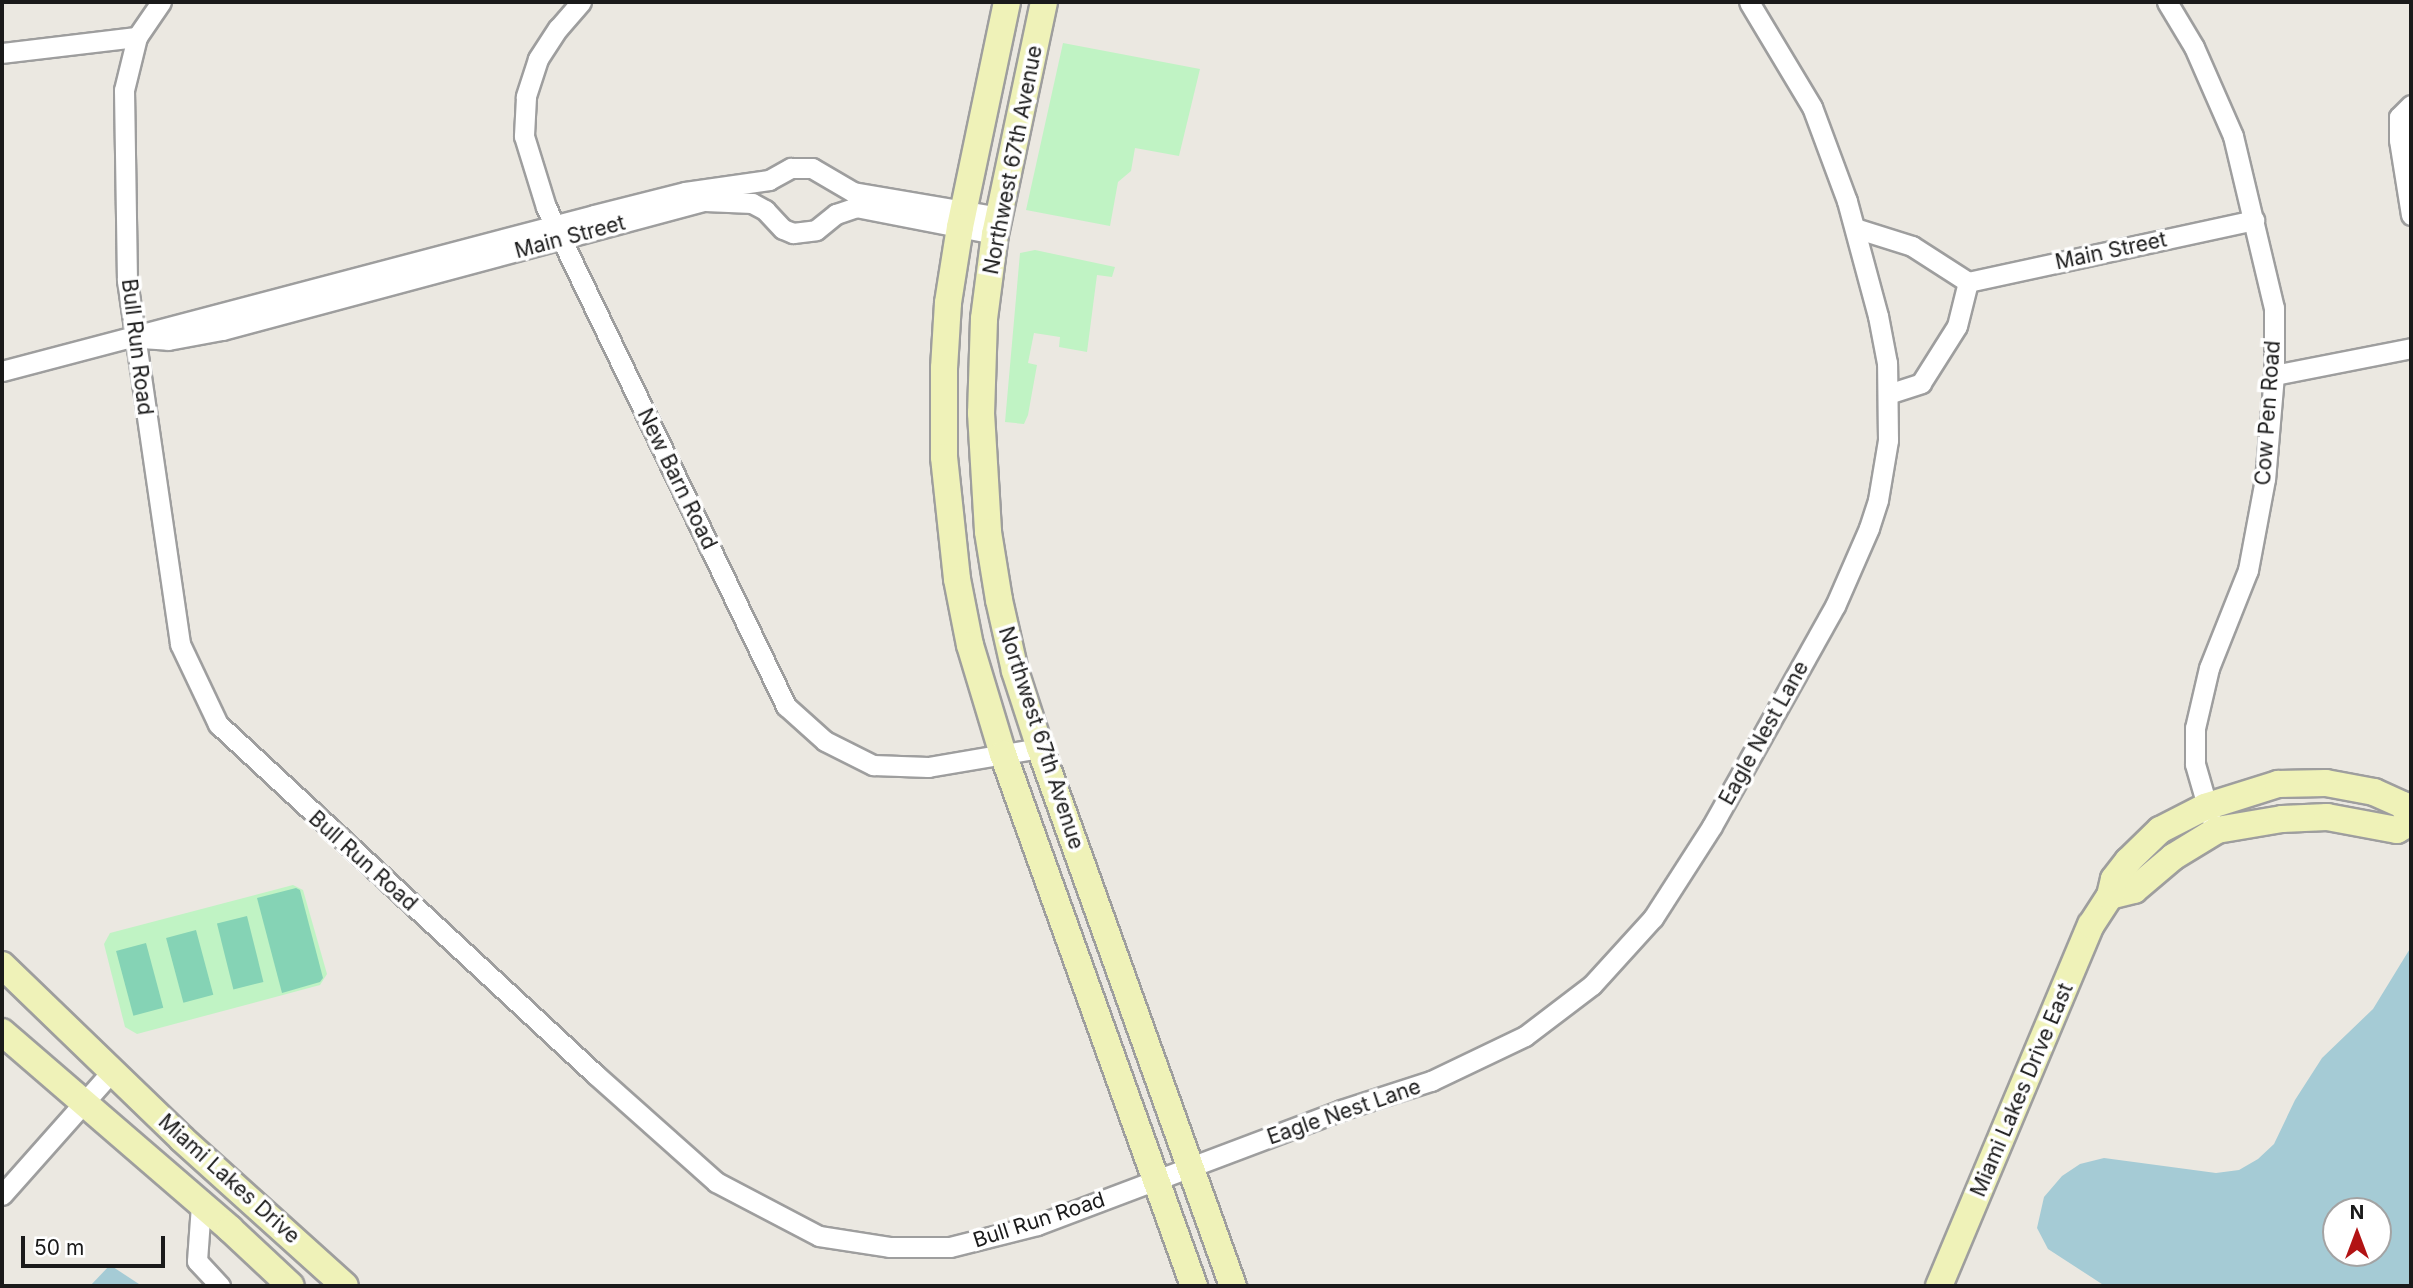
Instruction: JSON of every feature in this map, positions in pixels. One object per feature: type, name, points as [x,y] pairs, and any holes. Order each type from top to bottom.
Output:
[{"type":"main road","name":"Northwest 67th Avenue","points":[[1007,2],[962,219],[948,303],[944,368],[946,479],[957,579],[968,631],[1003,754],[1195,1286]]},
{"type":"main road","name":"Northwest 67th Avenue","points":[[1044,2],[997,226],[981,372],[988,531],[999,600],[1015,671],[1040,748],[1233,1286]]},
{"type":"main road","name":"Miami Lakes Drive East","points":[[1939,1286],[2091,925],[2110,896],[2134,890],[2211,818],[2327,817],[2397,830],[2411,822]]},
{"type":"main road","points":[[2,965],[113,1070]]},
{"type":"main road","points":[[2,1032],[85,1102]]},
{"type":"main road","name":"Miami Lakes Drive","points":[[113,1070],[182,1139],[345,1286]]},
{"type":"main road","name":"Miami Lakes Drive","points":[[85,1102],[291,1286]]},
{"type":"street","name":"Bull Run Road","points":[[161,2],[137,37],[124,90],[127,280],[133,337],[180,644],[218,724],[586,1066],[716,1182],[818,1236],[889,1247],[950,1247],[1037,1225],[1157,1180]]},
{"type":"street","name":"New Barn Road","points":[[581,2],[558,28],[538,59],[526,97],[524,136],[546,207],[786,705],[825,741],[873,765],[928,767],[1040,748]]},
{"type":"street","name":"Eagle Nest Lane","points":[[1157,1180],[1341,1110],[1431,1081],[1525,1036],[1592,985],[1644,928],[1712,826],[1835,606],[1878,500],[1888,440],[1886,363],[1878,316],[1855,228],[1822,129],[1749,2]]},
{"type":"street","name":"Cow Pen Road","points":[[2167,2],[2194,47],[2233,136],[2274,308],[2274,375],[2265,479],[2248,570],[2209,668],[2195,728],[2195,764],[2211,818]]},
{"type":"street","points":[[2,53],[137,37]]},
{"type":"street","points":[[2411,105],[2399,117],[2399,140],[2411,215]]},
{"type":"street","name":"Main Street","points":[[2,371],[133,337],[168,340],[222,330],[559,233],[685,192],[769,180],[791,168],[801,166],[812,168],[853,192],[997,226]]},
{"type":"street","name":"Main Street","points":[[559,233],[705,201],[752,203],[765,210],[783,229],[793,233],[816,230],[836,214],[856,207],[962,219]]},
{"type":"street","name":"Main Street","points":[[1968,282],[2254,220]]},
{"type":"street","points":[[1855,228],[1912,246],[1968,282],[1957,326],[1921,383],[1888,394]]},
{"type":"street","points":[[2274,375],[2411,348]]},
{"type":"street","points":[[2,1195],[113,1070]]},
{"type":"street","points":[[201,1205],[197,1261],[220,1286]]},
{"type":"green space","points":[[1063,43],[1200,69],[1179,156],[1135,148],[1131,171],[1118,182],[1110,226],[1026,210]]},
{"type":"green space","points":[[1035,250],[1115,267],[1112,277],[1097,275],[1087,352],[1059,347],[1060,337],[1034,333],[1028,363],[1037,365],[1028,415],[1024,424],[1005,422],[1020,253]]},
{"type":"green space","points":[[293,885],[303,890],[327,974],[320,985],[137,1034],[125,1027],[104,944],[110,933]]},
{"type":"green space","points":[[296,888],[300,890],[323,978],[320,982],[282,993],[257,898]]},
{"type":"green space","points":[[247,916],[263,982],[233,989],[217,923]]},
{"type":"green space","points":[[196,930],[213,995],[183,1003],[166,938]]},
{"type":"green space","points":[[146,943],[163,1008],[133,1016],[116,951]]},
{"type":"water","points":[[2411,947],[2411,1286],[2105,1286],[2048,1249],[2037,1228],[2044,1197],[2062,1176],[2080,1164],[2104,1158],[2216,1173],[2239,1170],[2258,1159],[2274,1144],[2295,1100],[2322,1058],[2373,1009]]},
{"type":"water","points":[[110,1265],[142,1286],[90,1286]]}]
